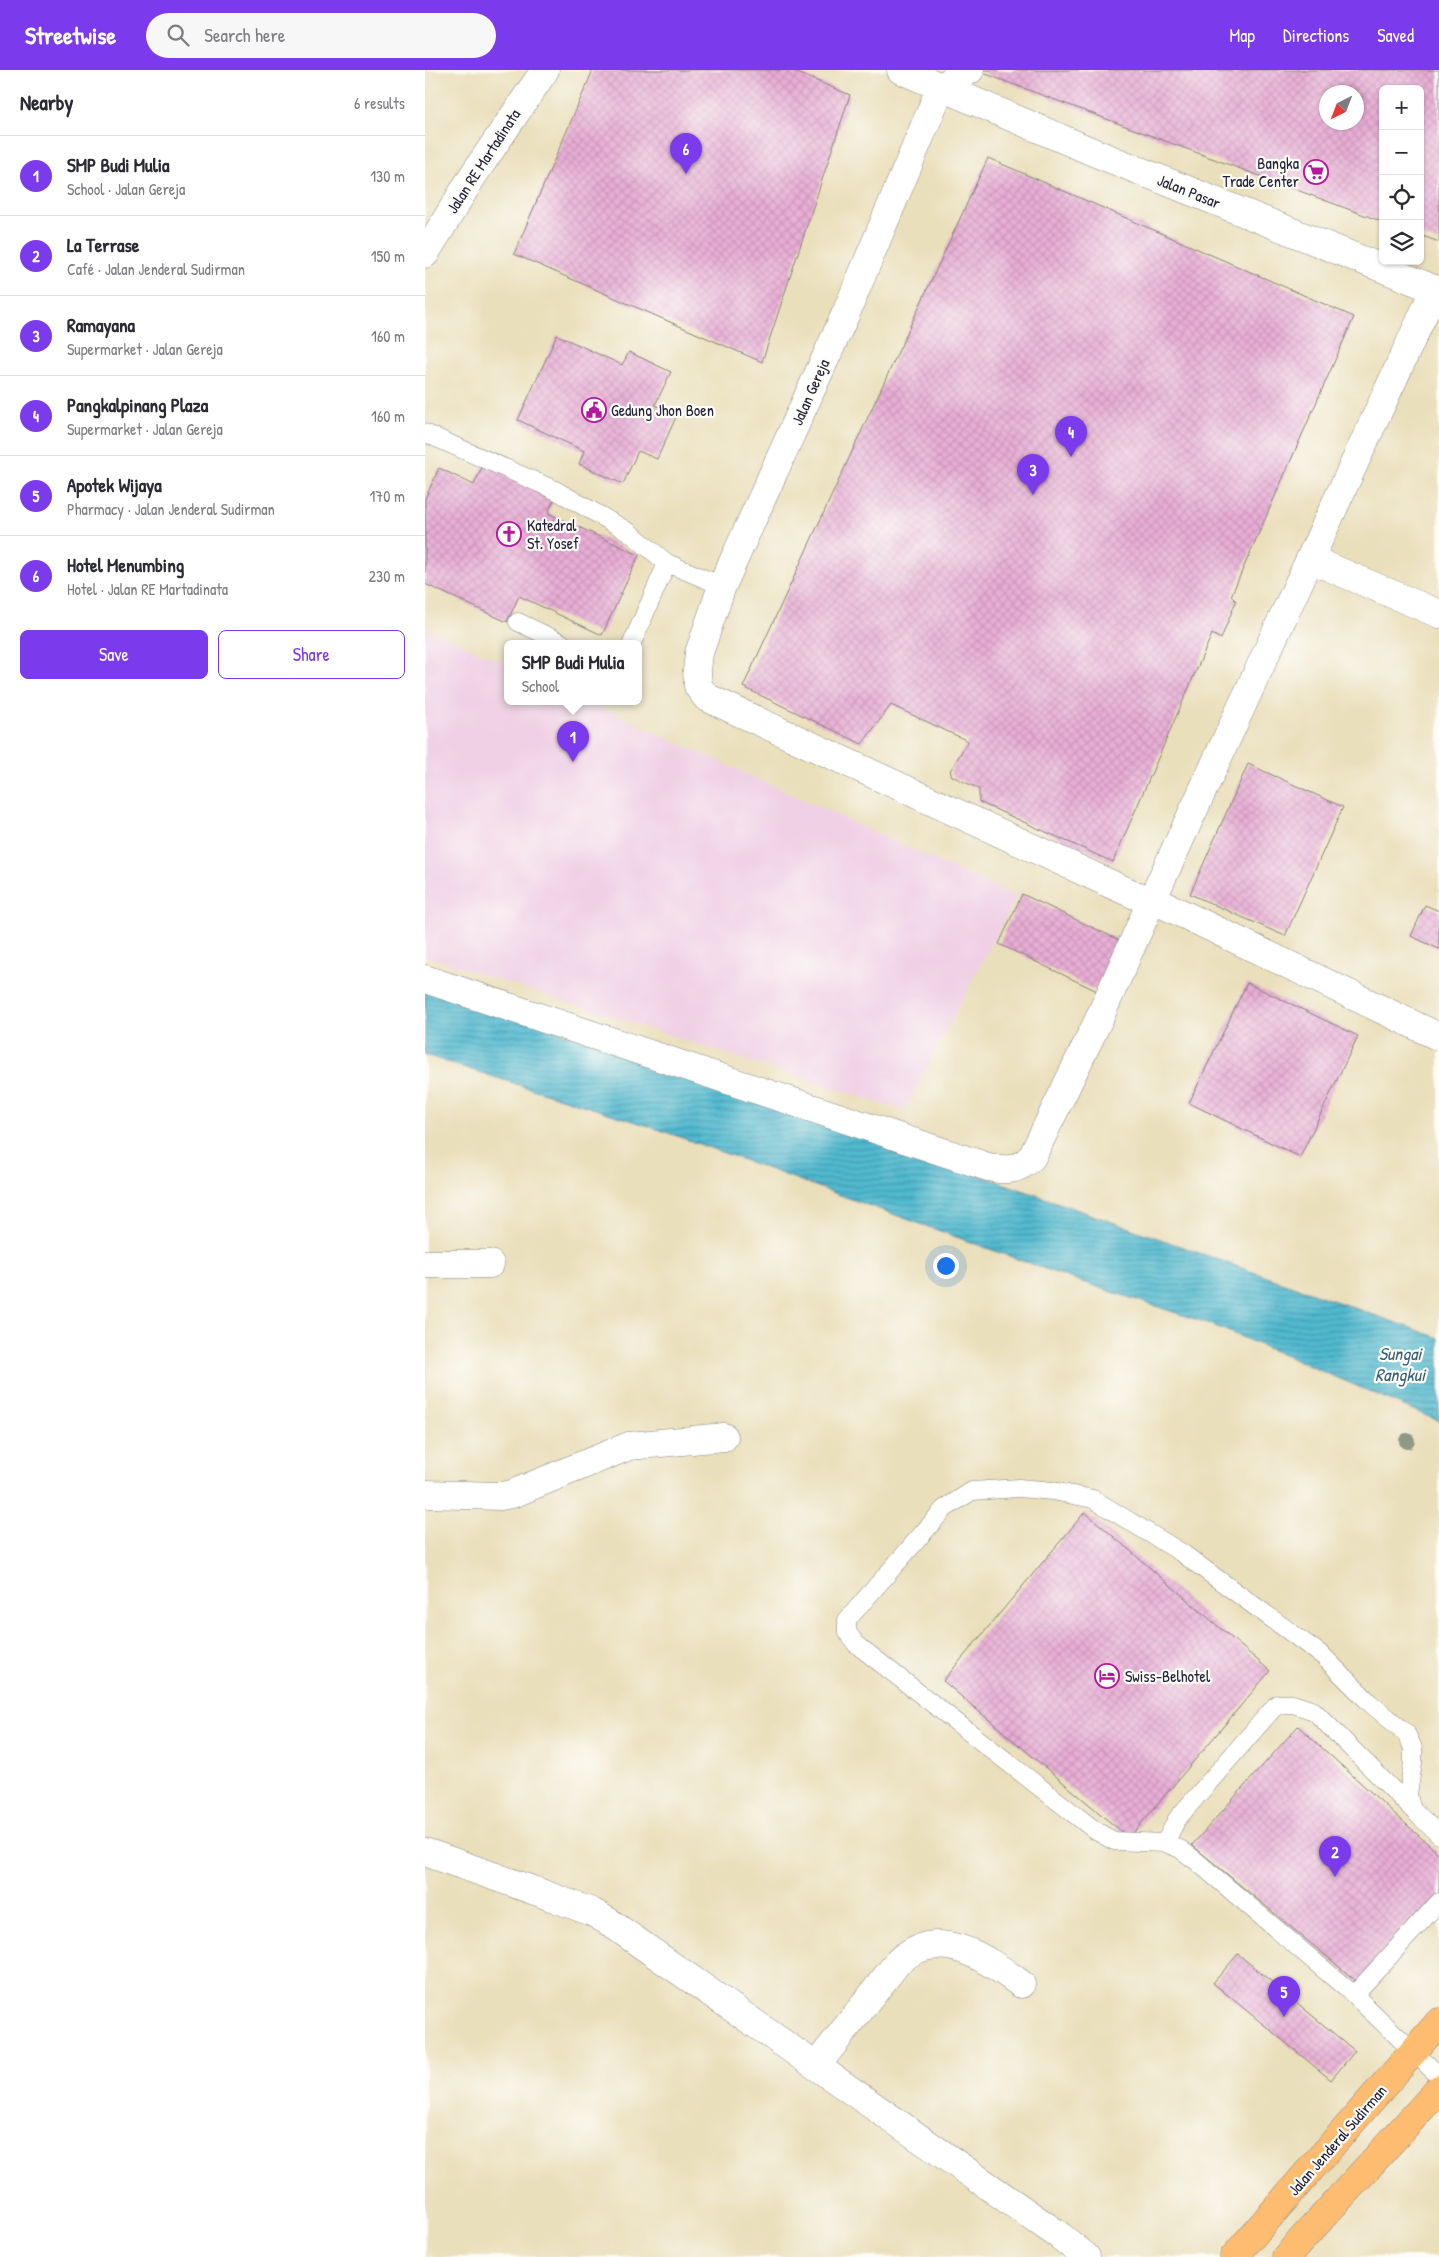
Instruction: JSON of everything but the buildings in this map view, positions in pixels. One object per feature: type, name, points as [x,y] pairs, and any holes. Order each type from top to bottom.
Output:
[{"type":"highway","name":"Jalan Jenderal Sudirman","points":[[1234,2257],[1439,2022]]},
{"type":"highway","points":[[1286,2257],[1439,2089]]},
{"type":"street","name":"Jalan RE Martadinata","points":[[425,254],[469,182],[545,70]]},
{"type":"street","name":"Jalan Pasar","points":[[901,70],[1093,152],[1437,290]]},
{"type":"street","points":[[941,87],[970,70]]},
{"type":"street","name":"Jalan Gereja","points":[[941,87],[846,313],[723,586],[699,653],[698,686],[707,697],[1151,902]]},
{"type":"street","points":[[425,979],[1003,1171],[1021,1167],[1032,1156],[1098,1021],[1310,559],[1437,290]]},
{"type":"street","points":[[1310,559],[1439,614]]},
{"type":"street","points":[[1151,902],[1162,904],[1439,1037]]},
{"type":"street","points":[[1151,902],[1160,910],[1439,1044]]},
{"type":"street","points":[[425,1264],[490,1264]]},
{"type":"street","points":[[425,1494],[507,1495],[629,1446],[724,1437]]},
{"type":"street","points":[[425,1852],[592,1912],[609,1922],[1044,2225],[1086,2257]]},
{"type":"street","points":[[816,2066],[898,1962],[908,1952],[932,1945],[961,1949],[990,1961],[1021,1984]]},
{"type":"lane","points":[[425,433],[557,491],[597,512],[629,532],[667,563],[723,586]]},
{"type":"lane","points":[[633,640],[667,563]]},
{"type":"lane","points":[[518,622],[556,640]]},
{"type":"lane","points":[[1411,1808],[1408,1794],[1413,1763],[1413,1748],[1406,1733],[1370,1703],[1323,1656],[1182,1553],[1093,1499],[1053,1491],[1019,1488],[972,1491],[944,1509],[847,1620],[847,1632],[855,1644],[1096,1832],[1114,1841],[1165,1843],[1195,1860],[1354,1995],[1439,2076]]},
{"type":"lane","points":[[1165,1843],[1177,1819],[1277,1704],[1293,1704],[1313,1711],[1439,1835]]},
{"type":"lane","points":[[1354,1995],[1439,1902]]},
{"type":"shaded area","points":[[425,627],[504,663],[504,705],[596,705],[1016,897],[904,1111],[425,956]]},
{"type":"water","name":"Sungai Rangkui","points":[[425,985],[1008,1185],[1439,1338],[1439,1421],[1213,1325],[1067,1277],[652,1127],[425,1055]]},
{"type":"place","name":"Bangka Trade Center","points":[[1316,172]]},
{"type":"place","name":"Hotel Menumbing","points":[[686,174]]},
{"type":"place","name":"Gedung Jhon Boen","points":[[594,410]]},
{"type":"place","name":"Pangkalpinang Plaza","points":[[1071,457]]},
{"type":"place","name":"Ramayana","points":[[1033,495]]},
{"type":"place","name":"Katedral St. Yosef","points":[[509,534]]},
{"type":"place","name":"SMP Budi Mulia","points":[[573,762]]},
{"type":"place","name":"Swiss-Belhotel","points":[[1107,1676]]},
{"type":"place","name":"La Terrase","points":[[1335,1877]]},
{"type":"place","name":"Apotek Wijaya","points":[[1284,2017]]}]
